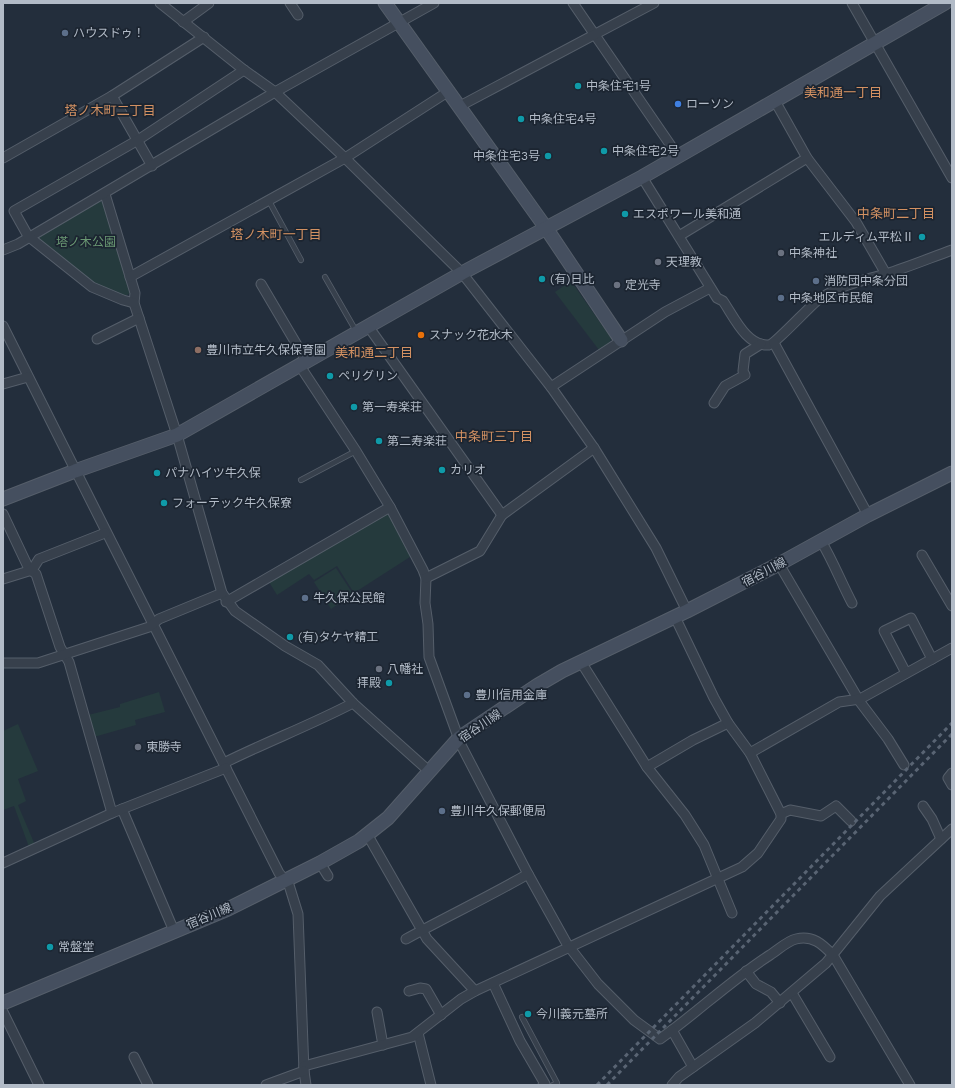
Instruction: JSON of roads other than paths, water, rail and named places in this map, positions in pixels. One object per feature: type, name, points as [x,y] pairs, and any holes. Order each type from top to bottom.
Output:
[{"type":"street","points":[[160,3],[244,70],[275,92],[345,158],[462,273],[551,387],[594,448],[656,548],[714,698],[728,723],[750,753],[781,814],[781,819],[758,852],[742,867],[569,946],[540,962],[475,991],[461,999],[418,1033],[304,1068],[266,1085]]},
{"type":"street","points":[[183,22],[210,3]]},
{"type":"street","points":[[290,3],[298,15]]},
{"type":"street","points":[[385,3],[546,228],[621,340]]},
{"type":"street","points":[[3,250],[18,244],[28,236],[105,194],[275,92],[434,3]]},
{"type":"street","points":[[573,3],[678,156]]},
{"type":"street","points":[[460,106],[654,3]]},
{"type":"street","points":[[852,3],[952,178]]},
{"type":"street","points":[[3,499],[75,471],[177,435],[462,273],[642,177],[945,3]]},
{"type":"street","points":[[3,158],[112,96],[204,37]]},
{"type":"street","points":[[134,303],[92,287],[28,236],[14,211],[138,140],[244,70]]},
{"type":"street","points":[[130,277],[345,158],[449,91]]},
{"type":"street","points":[[112,96],[152,166]]},
{"type":"street","points":[[775,101],[807,158],[856,222],[886,274]]},
{"type":"street","points":[[679,236],[807,158]]},
{"type":"street","points":[[642,177],[710,288],[718,298],[723,301],[747,336],[755,343],[769,345],[774,343],[785,330],[819,300],[865,279],[886,274],[952,250]]},
{"type":"street","points":[[105,194],[130,277],[134,293],[134,303],[177,435],[222,593],[226,602],[250,623],[285,646],[318,664],[353,703],[430,772]]},
{"type":"street","points":[[261,284],[303,364],[390,507],[426,578],[429,657],[459,738],[528,874],[569,946],[598,984],[634,1020],[658,1039],[672,1030],[746,971],[796,939],[814,939],[819,941],[833,956],[910,1085]]},
{"type":"street","points":[[551,387],[665,312],[710,288]]},
{"type":"street","points":[[97,339],[139,318]]},
{"type":"street","points":[[3,326],[105,532],[154,622],[279,873],[285,880],[296,905],[298,914],[304,1068],[306,1085]]},
{"type":"street","points":[[363,329],[502,515]]},
{"type":"street","points":[[774,343],[868,515]]},
{"type":"street","points":[[714,403],[724,386],[745,375],[743,371],[745,354],[761,344]]},
{"type":"street","points":[[3,384],[28,377]]},
{"type":"street","points":[[426,578],[480,551],[502,515],[594,448]]},
{"type":"street","name":"宿谷川線","points":[[3,1003],[228,909],[320,863],[359,841],[388,818],[459,738],[538,685],[581,662],[681,614],[779,564],[868,515],[952,473]]},
{"type":"street","points":[[226,602],[390,507]]},
{"type":"street","points":[[3,514],[29,568],[36,574],[60,647],[70,662],[112,813]]},
{"type":"street","points":[[3,578],[32,570],[39,559],[105,532]]},
{"type":"street","points":[[821,541],[834,562],[840,580],[852,603]]},
{"type":"street","points":[[922,555],[952,606]]},
{"type":"street","points":[[779,564],[860,699],[860,702],[888,739],[904,765]]},
{"type":"street","points":[[3,663],[38,663],[65,655],[149,627],[159,619],[222,593]]},
{"type":"street","points":[[906,673],[884,631],[911,618],[932,659]]},
{"type":"street","points":[[750,753],[840,702],[860,699],[952,648]]},
{"type":"street","points":[[581,662],[647,766],[685,816],[704,845],[732,913]]},
{"type":"street","points":[[3,863],[112,813],[225,766],[272,740],[326,717],[353,703]]},
{"type":"street","points":[[647,766],[693,740],[728,723]]},
{"type":"street","points":[[952,774],[948,778],[952,785]]},
{"type":"street","points":[[781,814],[790,810],[821,816],[836,806],[851,822]]},
{"type":"street","points":[[923,806],[932,819],[941,839]]},
{"type":"street","points":[[122,809],[174,931]]},
{"type":"street","points":[[672,1085],[682,1081],[693,1067],[755,1023],[780,1003],[833,956],[880,896],[952,829]]},
{"type":"street","points":[[367,834],[427,939],[475,991]]},
{"type":"street","points":[[320,863],[328,876]]},
{"type":"street","points":[[406,939],[483,900],[528,874]]},
{"type":"street","points":[[746,971],[756,984],[771,992],[780,1003]]},
{"type":"street","points":[[493,983],[520,1041],[545,1084],[543,1085]]},
{"type":"street","points":[[409,991],[420,988],[426,989],[441,1015]]},
{"type":"street","points":[[792,993],[830,1057]]},
{"type":"street","points":[[3,1012],[39,1085]]},
{"type":"street","points":[[377,1012],[383,1045]]},
{"type":"street","points":[[672,1030],[693,1067]]},
{"type":"street","points":[[418,1033],[431,1085]]},
{"type":"street","points":[[134,1057],[148,1085]]},
{"type":"lane","points":[[269,201],[301,260]]},
{"type":"lane","points":[[324,277],[363,329]]},
{"type":"lane","points":[[301,480],[356,450]]},
{"type":"lane","points":[[522,1017],[557,1083],[553,1085]]},
{"type":"railway","points":[[597,1085],[952,723]]},
{"type":"railway","points":[[607,1085],[952,734]]},
{"type":"place","name":"ハウスドゥ！","points":[[65,33]]},
{"type":"place","name":"中条住宅1号","points":[[578,86]]},
{"type":"place","name":"ローソン","points":[[678,104]]},
{"type":"place","name":"中条住宅4号","points":[[521,119]]},
{"type":"place","name":"中条住宅2号","points":[[604,151]]},
{"type":"place","name":"中条住宅3号","points":[[548,156]]},
{"type":"place","name":"エスポワール美和通","points":[[625,214]]},
{"type":"place","name":"エルディム平松Ⅱ","points":[[922,237]]},
{"type":"place","name":"中条神社","points":[[781,253]]},
{"type":"place","name":"天理教","points":[[658,262]]},
{"type":"place","name":"(有)日比","points":[[542,279]]},
{"type":"place","name":"消防団中条分団","points":[[816,281]]},
{"type":"place","name":"定光寺","points":[[617,285]]},
{"type":"place","name":"中条地区市民館","points":[[781,298]]},
{"type":"place","name":"スナック花水木","points":[[421,335]]},
{"type":"place","name":"豊川市立牛久保保育園","points":[[198,350]]},
{"type":"place","name":"ペリグリン","points":[[330,376]]},
{"type":"place","name":"第一寿楽荘","points":[[354,407]]},
{"type":"place","name":"第二寿楽荘","points":[[379,441]]},
{"type":"place","name":"カリオ","points":[[442,470]]},
{"type":"place","name":"パナハイツ牛久保","points":[[157,473]]},
{"type":"place","name":"フォーテック牛久保寮","points":[[164,503]]},
{"type":"place","name":"牛久保公民館","points":[[305,598]]},
{"type":"place","name":"(有)タケヤ精工","points":[[290,637]]},
{"type":"place","name":"八幡社","points":[[379,669]]},
{"type":"place","name":"拝殿","points":[[389,683]]},
{"type":"place","name":"豊川信用金庫","points":[[467,695]]},
{"type":"place","name":"東勝寺","points":[[138,747]]},
{"type":"place","name":"豊川牛久保郵便局","points":[[442,811]]},
{"type":"place","name":"常盤堂","points":[[50,947]]},
{"type":"place","name":"今川義元墓所","points":[[528,1014]]},
{"type":"district","name":"美和通一丁目","points":[[843,92]]},
{"type":"district","name":"塔ノ木町二丁目","points":[[110,110]]},
{"type":"district","name":"中条町二丁目","points":[[896,213]]},
{"type":"district","name":"塔ノ木町一丁目","points":[[276,234]]},
{"type":"district","name":"美和通二丁目","points":[[374,352]]},
{"type":"district","name":"中条町三丁目","points":[[494,436]]},
{"type":"park label","name":"塔ノ木公園","points":[[86,242]]}]
